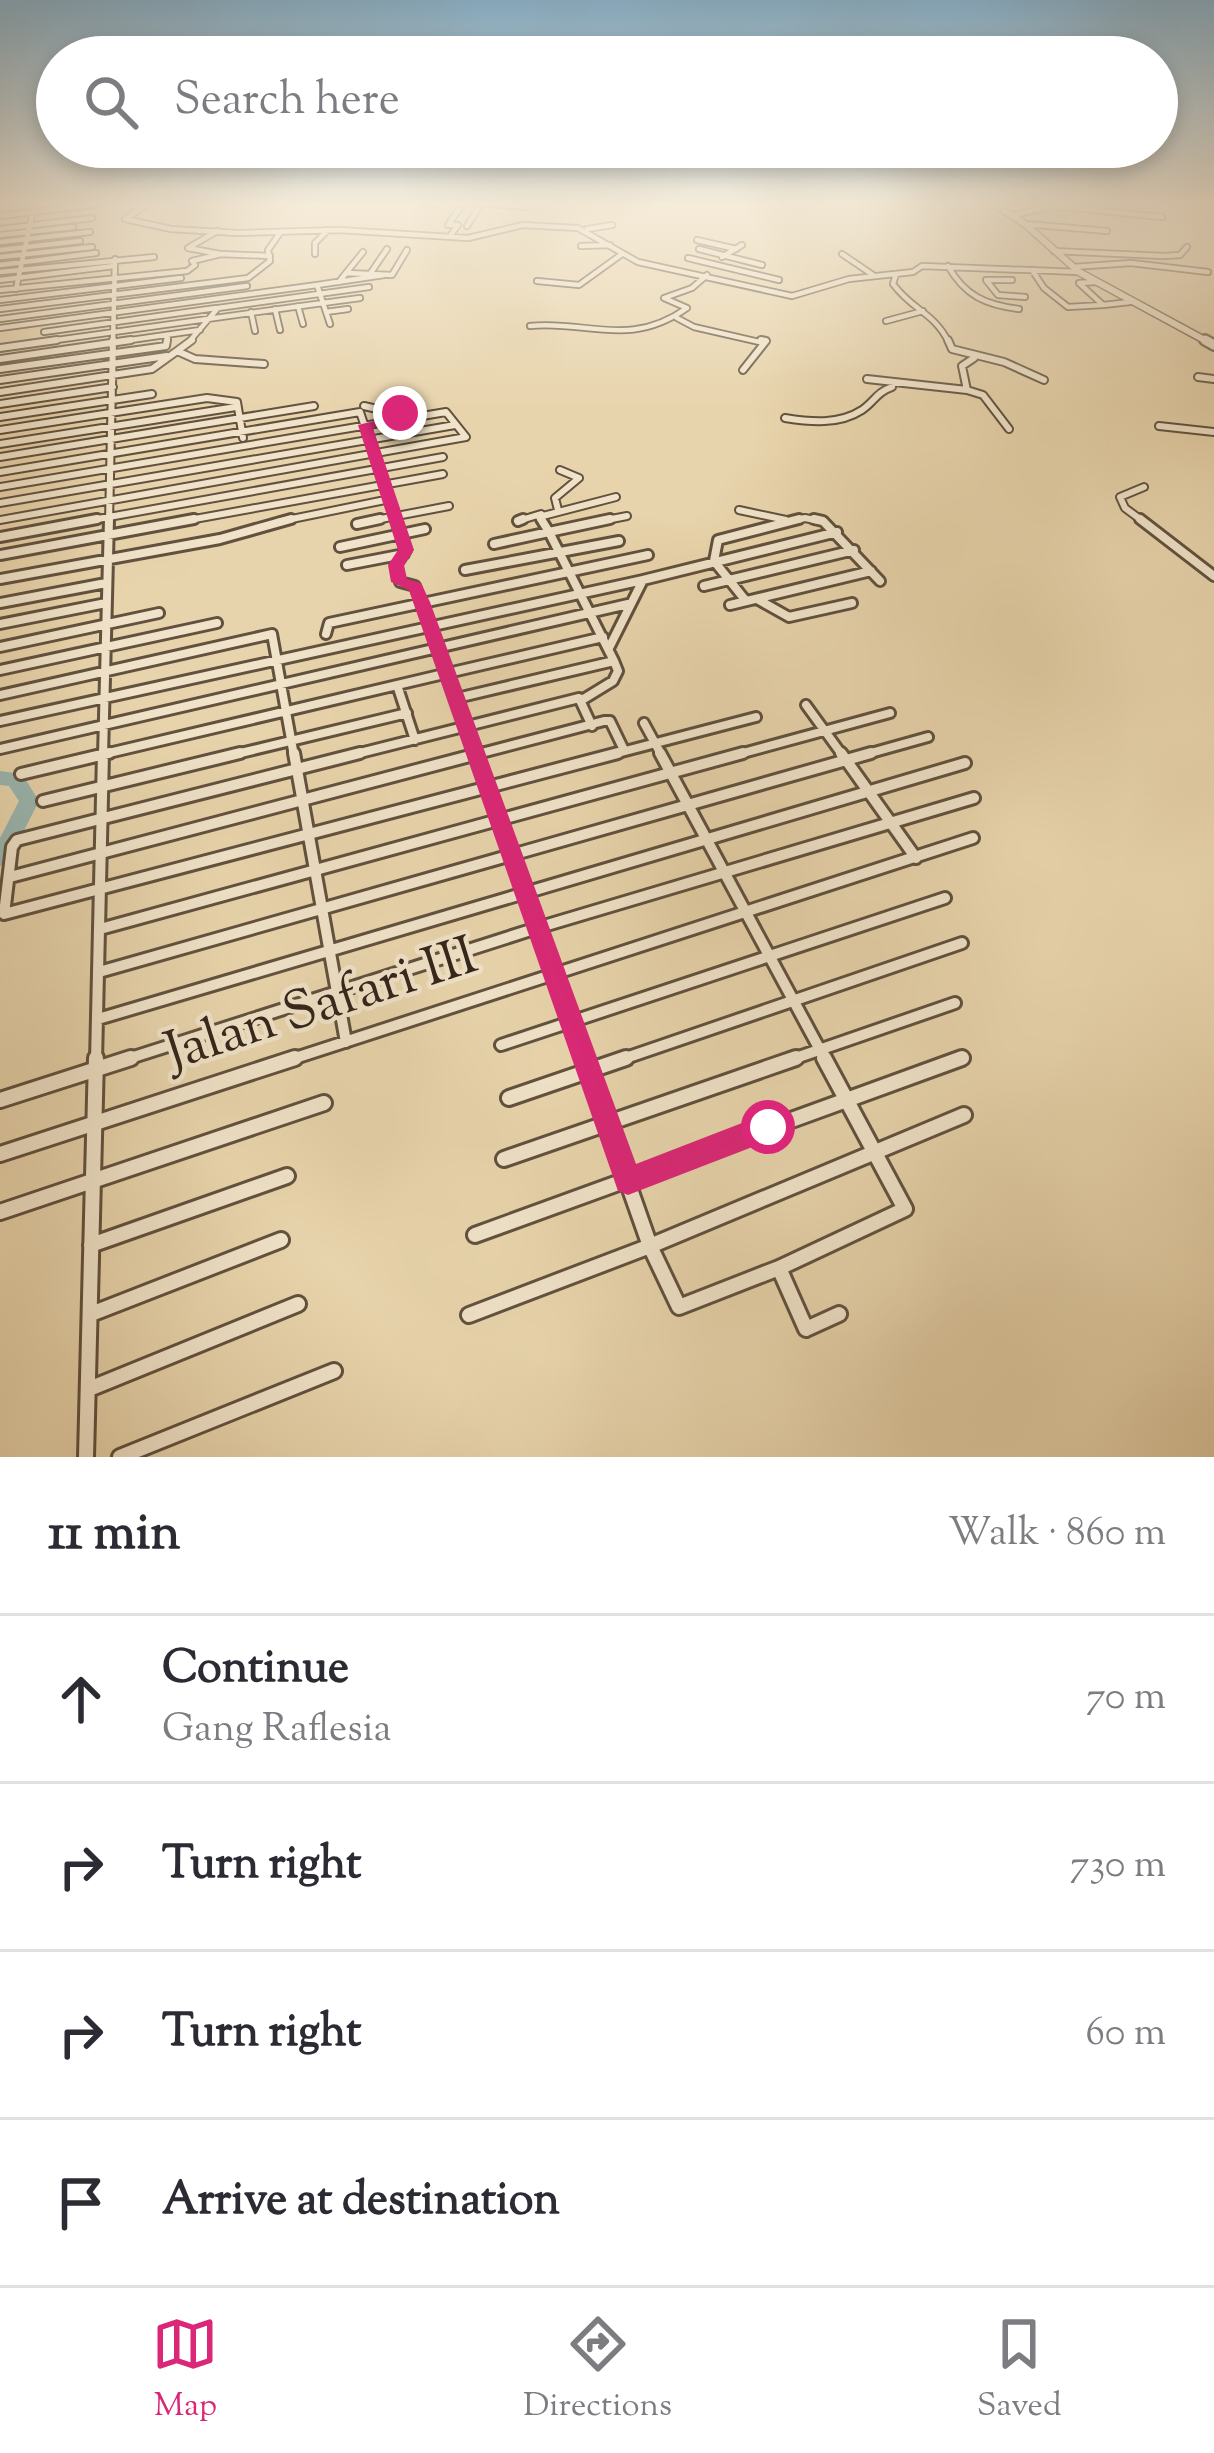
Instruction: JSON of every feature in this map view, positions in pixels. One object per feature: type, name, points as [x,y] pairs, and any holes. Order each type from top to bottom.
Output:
[{"type":"street","points":[[19,272],[11,317],[4,327],[1,363],[212,318],[359,298]]},
{"type":"street","points":[[33,272],[114,342],[202,398],[232,400],[254,508]]},
{"type":"street","points":[[86,1457],[114,342],[147,272]]},
{"type":"street","points":[[0,458],[187,272]]},
{"type":"street","points":[[0,404],[258,272]]},
{"type":"street","points":[[339,282],[346,273],[394,272]]},
{"type":"street","points":[[537,281],[579,285],[597,272]]},
{"type":"street","points":[[694,272],[795,296],[874,275],[917,272]]},
{"type":"street","points":[[745,272],[781,281],[773,286]]},
{"type":"street","points":[[768,278],[776,272]]},
{"type":"street","points":[[869,272],[874,275]]},
{"type":"street","points":[[951,272],[960,290],[972,299],[1019,309]]},
{"type":"street","points":[[1008,272],[1022,297],[996,294],[986,280],[1012,280]]},
{"type":"street","points":[[1034,272],[1068,307],[1130,302]]},
{"type":"street","points":[[1083,272],[1214,345]]},
{"type":"street","points":[[896,273],[893,284],[905,301],[939,320],[948,346],[974,358],[1004,362],[1044,380]]},
{"type":"street","points":[[530,326],[608,333],[677,318],[687,308],[664,298],[692,288],[702,274]]},
{"type":"street","points":[[318,289],[384,275]]},
{"type":"street","points":[[0,444],[181,278]]},
{"type":"street","points":[[1096,282],[1079,284],[1104,316]]},
{"type":"street","points":[[0,392],[218,294],[248,286]]},
{"type":"street","points":[[218,294],[369,287]]},
{"type":"street","points":[[0,290],[16,288],[236,406]]},
{"type":"street","points":[[318,289],[330,323],[342,320]]},
{"type":"street","points":[[174,353],[212,318],[218,294]]},
{"type":"street","points":[[0,305],[14,303],[114,342],[239,419],[314,406]]},
{"type":"street","points":[[298,306],[303,324]]},
{"type":"street","points":[[275,309],[280,330]]},
{"type":"street","points":[[326,312],[348,309]]},
{"type":"street","points":[[886,321],[923,311]]},
{"type":"street","points":[[251,313],[254,331]]},
{"type":"street","points":[[226,316],[227,327]]},
{"type":"street","points":[[0,319],[11,317],[114,342]]},
{"type":"street","points":[[677,318],[694,327],[766,340],[743,370]]},
{"type":"street","points":[[43,342],[44,322]]},
{"type":"street","points":[[4,327],[44,322],[114,342],[152,394]]},
{"type":"street","points":[[2,347],[43,342],[166,346],[168,335],[200,330]]},
{"type":"street","points":[[44,332],[194,359],[264,364]]},
{"type":"street","points":[[0,380],[114,342]]},
{"type":"street","points":[[0,417],[114,342]]},
{"type":"street","points":[[0,430],[114,342]]},
{"type":"street","points":[[967,390],[962,366],[974,358]]},
{"type":"street","points":[[1198,377],[1214,379]]},
{"type":"street","points":[[867,379],[983,395],[1009,429]]},
{"type":"street","points":[[784,418],[811,423],[845,419],[874,400],[879,391],[903,386]]},
{"type":"street","points":[[364,406],[413,417]]},
{"type":"street","points":[[0,472],[360,412],[401,534],[404,554],[396,565],[400,582],[416,586],[650,1246],[679,1306],[778,1268],[904,1209],[644,722]]},
{"type":"street","points":[[0,488],[448,412],[466,437],[0,520]]},
{"type":"street","points":[[0,503],[455,424]]},
{"type":"street","points":[[1159,426],[1214,432]]},
{"type":"street","points":[[0,537],[442,457]]},
{"type":"street","points":[[558,510],[555,499],[579,478],[560,470]]},
{"type":"street","points":[[0,555],[443,474]]},
{"type":"street","points":[[1144,487],[1120,497],[1126,508],[1214,576]]},
{"type":"street","points":[[518,521],[616,497]]},
{"type":"street","points":[[0,579],[220,539],[389,499]]},
{"type":"street","points":[[357,524],[449,506]]},
{"type":"street","points":[[739,510],[792,521],[823,521],[880,580]]},
{"type":"street","points":[[733,534],[750,512]]},
{"type":"street","points":[[541,514],[609,648],[617,677],[582,700],[17,840],[12,847],[7,916],[756,717]]},
{"type":"street","points":[[494,544],[627,516]]},
{"type":"street","points":[[746,601],[714,561],[718,540],[792,521]]},
{"type":"street","points":[[340,547],[425,529]]},
{"type":"street","points":[[0,721],[643,580],[837,532]]},
{"type":"street","points":[[465,570],[619,541]]},
{"type":"street","points":[[704,586],[854,550]]},
{"type":"street","points":[[347,566],[404,554]]},
{"type":"street","points":[[326,634],[329,623],[648,555]]},
{"type":"street","points":[[730,605],[871,571]]},
{"type":"street","points":[[609,648],[643,580]]},
{"type":"street","points":[[0,603],[106,583]]},
{"type":"street","points":[[757,598],[789,617],[852,603]]},
{"type":"street","points":[[0,624],[106,603]]},
{"type":"street","points":[[0,748],[628,604]]},
{"type":"street","points":[[0,646],[159,613]]},
{"type":"street","points":[[0,670],[218,623]]},
{"type":"street","points":[[0,695],[272,634],[346,1042]]},
{"type":"street","points":[[21,774],[603,638]]},
{"type":"street","points":[[457,698],[614,661]]},
{"type":"street","points":[[397,686],[415,740]]},
{"type":"street","points":[[582,700],[592,726]]},
{"type":"street","points":[[806,705],[916,858]]},
{"type":"street","points":[[43,801],[406,712]]},
{"type":"street","points":[[100,929],[890,713]]},
{"type":"street","points":[[10,877],[610,721],[624,750]]},
{"type":"street","points":[[99,972],[928,737]]},
{"type":"street","points":[[98,1019],[524,889],[965,763]]},
{"type":"street","points":[[0,1100],[537,928],[974,798]]},
{"type":"street","name":"Jalan Safari III","points":[[0,1154],[973,838]]},
{"type":"street","points":[[501,1046],[945,898]]},
{"type":"street","points":[[509,1098],[962,943]]},
{"type":"street","points":[[504,1160],[956,1003]]},
{"type":"street","points":[[475,1235],[962,1058]]},
{"type":"street","points":[[0,1212],[324,1103]]},
{"type":"street","points":[[470,1315],[964,1115]]},
{"type":"street","points":[[92,1245],[287,1177]]},
{"type":"street","points":[[91,1314],[281,1240]]},
{"type":"street","points":[[778,1268],[806,1329],[839,1314]]},
{"type":"street","points":[[89,1389],[298,1304]]},
{"type":"street","points":[[120,1457],[334,1371]]},
{"type":"waterway","points":[[0,778],[15,779],[29,801],[0,858]]},
{"type":"route","points":[[400,413],[413,417],[365,425],[406,550],[396,565],[400,582],[416,586],[628,1181],[768,1127]]}]
